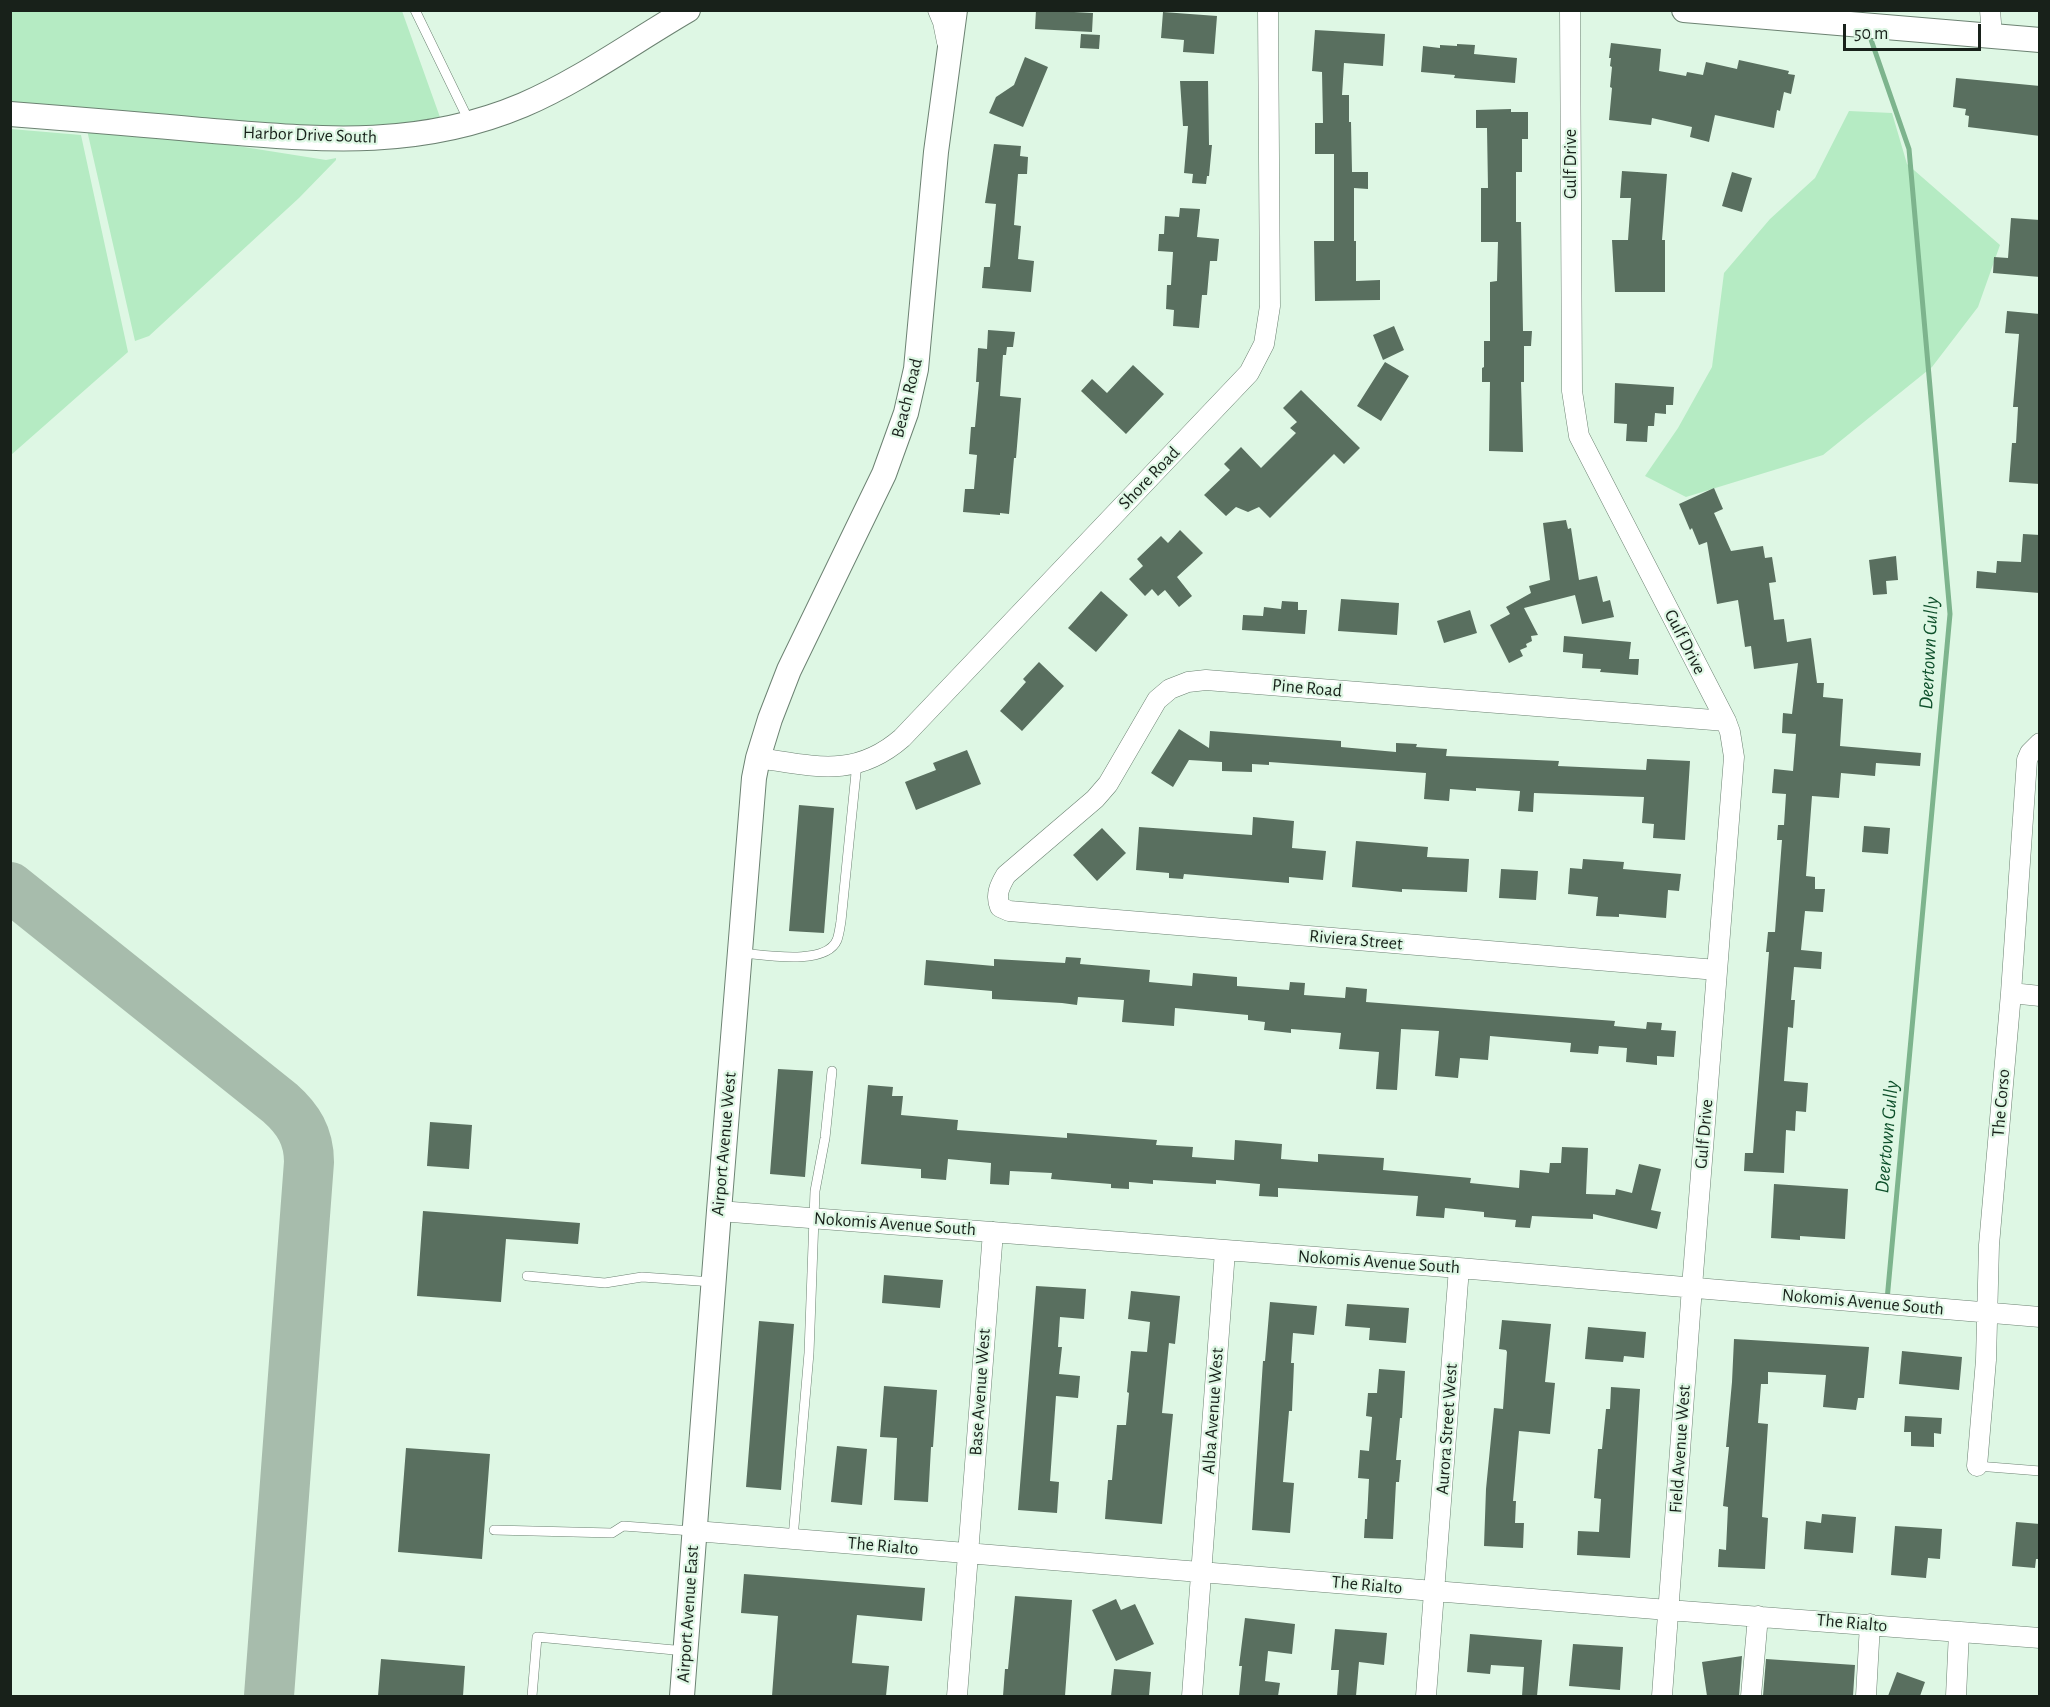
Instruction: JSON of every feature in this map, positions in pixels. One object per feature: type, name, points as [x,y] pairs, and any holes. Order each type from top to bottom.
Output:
[{"type":"street","name":"Harbor Drive South","points":[[10,114],[296,138],[349,140],[416,135],[470,123],[522,105],[563,86],[688,10]]},
{"type":"street","points":[[938,10],[945,29],[948,51]]},
{"type":"street","name":"Beach Road","points":[[758,759],[770,719],[789,670],[880,483],[898,440],[906,412],[919,346],[936,152],[955,10]]},
{"type":"street","name":"Shore Road","points":[[758,759],[836,767],[870,760],[889,750],[1241,381],[1258,358],[1264,344],[1270,306],[1268,10]]},
{"type":"street","name":"Gulf Drive","points":[[1570,10],[1572,391],[1579,436],[1726,721],[1732,739],[1734,758],[1692,1287]]},
{"type":"street","points":[[1684,10],[2040,40]]},
{"type":"street","points":[[1990,10],[1992,36]]},
{"type":"street","name":"Pine Road","points":[[998,904],[999,887],[1006,875],[1095,799],[1108,784],[1157,699],[1170,689],[1188,682],[1206,680],[1726,721]]},
{"type":"street","name":"The Corso","points":[[1977,1467],[1986,1360],[1989,1245],[2011,993],[2027,760],[2030,753],[2040,743]]},
{"type":"street","name":"Airport Avenue West","points":[[695,1531],[751,804],[758,759]]},
{"type":"street","name":"Riviera Street","points":[[998,904],[1009,911],[1717,970]]},
{"type":"street","points":[[2011,993],[2040,996]]},
{"type":"street","name":"Nokomis Avenue South","points":[[718,1211],[1459,1268],[2040,1317]]},
{"type":"street","name":"Base Avenue West","points":[[957,1696],[993,1232]]},
{"type":"street","name":"Alba Avenue West","points":[[1192,1696],[1225,1251]]},
{"type":"street","name":"Aurora Street West","points":[[1426,1696],[1459,1268]]},
{"type":"street","name":"Field Avenue West","points":[[1662,1696],[1692,1287]]},
{"type":"street","name":"The Rialto","points":[[695,1531],[2040,1638]]},
{"type":"street","name":"Airport Avenue East","points":[[682,1696],[695,1531]]},
{"type":"street","points":[[1751,1696],[1758,1616]]},
{"type":"street","points":[[1866,1696],[1870,1624]]},
{"type":"street","points":[[1956,1696],[1959,1632]]},
{"type":"lane","points":[[415,10],[470,123]]},
{"type":"lane","points":[[739,953],[804,957],[823,953],[837,940],[841,921],[857,764]]},
{"type":"lane","points":[[793,1538],[809,1353],[815,1191],[825,1138],[832,1071]]},
{"type":"lane","points":[[527,1276],[605,1283],[642,1277],[713,1282]]},
{"type":"lane","points":[[1977,1467],[2040,1471]]},
{"type":"lane","points":[[494,1530],[612,1533],[623,1526],[695,1531]]},
{"type":"lane","points":[[532,1696],[537,1637],[685,1651]]},
{"type":"green space","points":[[10,11],[402,11],[441,120],[348,130],[11,105]]},
{"type":"green space","points":[[1849,111],[1892,113],[1907,164],[2000,245],[1978,307],[1932,367],[1823,455],[1686,497],[1645,476],[1678,428],[1712,367],[1724,273],[1770,219],[1815,178]]},
{"type":"green space","points":[[11,129],[81,135],[128,352],[11,455]]},
{"type":"green space","points":[[87,130],[187,138],[326,160],[336,158],[336,160],[299,198],[149,336],[135,341]]},
{"type":"building","points":[[1036,10],[1093,13],[1092,32],[1035,29]]},
{"type":"building","points":[[1163,12],[1217,16],[1214,54],[1183,52],[1184,40],[1161,38]]},
{"type":"building","points":[[1315,30],[1385,34],[1383,66],[1344,63],[1342,95],[1349,95],[1352,172],[1368,172],[1368,189],[1354,188],[1356,281],[1380,280],[1380,300],[1315,301],[1314,241],[1334,241],[1334,154],[1315,154],[1315,123],[1323,123],[1322,72],[1312,71]]},
{"type":"building","points":[[1081,34],[1100,35],[1099,49],[1080,48]]},
{"type":"building","points":[[1611,43],[1661,49],[1659,71],[1686,76],[1687,72],[1703,75],[1706,62],[1737,69],[1739,60],[1789,71],[1788,74],[1795,75],[1791,94],[1784,92],[1780,111],[1777,110],[1774,128],[1715,115],[1709,142],[1690,137],[1692,127],[1652,118],[1651,125],[1609,120],[1612,88],[1610,87],[1612,67],[1610,66],[1611,58],[1609,58]]},
{"type":"building","points":[[1457,44],[1475,45],[1474,54],[1517,58],[1515,83],[1454,78],[1455,75],[1421,72],[1423,46],[1440,48],[1440,45],[1457,46]]},
{"type":"building","points":[[1025,57],[1048,67],[1023,127],[989,113],[996,97],[1014,85]]},
{"type":"building","points":[[1956,78],[2040,86],[2040,136],[1968,127],[1969,116],[1965,115],[1966,109],[1953,107]]},
{"type":"building","points":[[1180,81],[1208,81],[1209,145],[1212,145],[1206,184],[1192,183],[1193,174],[1184,173],[1188,126],[1183,126]]},
{"type":"building","points":[[1511,109],[1511,112],[1528,112],[1528,139],[1522,139],[1522,172],[1516,172],[1516,222],[1521,222],[1523,331],[1532,331],[1531,346],[1524,346],[1524,382],[1521,382],[1523,452],[1489,451],[1490,382],[1482,382],[1484,341],[1490,341],[1490,282],[1497,281],[1498,242],[1481,242],[1481,188],[1488,188],[1487,128],[1476,128],[1476,110]]},
{"type":"building","points":[[994,144],[1021,146],[1020,156],[1028,157],[1027,174],[1018,174],[1014,225],[1021,226],[1018,259],[1034,261],[1031,292],[982,288],[984,267],[990,267],[996,204],[985,203]]},
{"type":"building","points":[[1622,171],[1667,174],[1662,240],[1665,240],[1665,292],[1615,292],[1612,240],[1628,240],[1631,198],[1620,198]]},
{"type":"building","points":[[1732,172],[1752,178],[1742,212],[1722,206]]},
{"type":"building","points":[[1180,208],[1200,209],[1197,237],[1219,239],[1217,261],[1210,261],[1207,295],[1202,295],[1199,328],[1173,326],[1174,310],[1166,309],[1167,285],[1171,285],[1173,252],[1158,251],[1159,234],[1164,234],[1165,216],[1179,217]]},
{"type":"building","points":[[2011,218],[2040,220],[2040,277],[1993,273],[1994,257],[2008,258]]},
{"type":"building","points":[[2007,311],[2040,314],[2040,484],[2009,482],[2012,443],[2016,443],[2018,407],[2013,407],[2019,334],[2005,333]]},
{"type":"building","points":[[1394,326],[1404,350],[1383,360],[1373,335]]},
{"type":"building","points":[[988,330],[1015,332],[1013,347],[1007,347],[1006,355],[1003,355],[1000,396],[1021,398],[1009,514],[1000,513],[1000,515],[963,512],[965,489],[974,489],[977,455],[969,454],[971,427],[975,427],[979,382],[976,382],[978,348],[987,349]]},
{"type":"building","points":[[1385,362],[1409,376],[1381,421],[1357,406]]},
{"type":"building","points":[[1133,365],[1164,394],[1126,434],[1081,391],[1092,379],[1107,393]]},
{"type":"building","points":[[1615,383],[1674,387],[1673,405],[1666,405],[1666,414],[1655,413],[1654,426],[1648,426],[1647,442],[1626,441],[1627,424],[1614,423]]},
{"type":"building","points":[[1301,390],[1360,448],[1344,464],[1334,454],[1270,518],[1259,507],[1248,512],[1236,507],[1226,516],[1204,495],[1230,470],[1224,464],[1241,447],[1261,468],[1296,433],[1290,428],[1297,422],[1283,408]]},
{"type":"building","points":[[1714,488],[1723,509],[1714,513],[1731,551],[1763,546],[1765,558],[1772,557],[1776,582],[1769,583],[1774,620],[1784,619],[1787,642],[1811,638],[1817,683],[1824,683],[1823,697],[1843,699],[1840,746],[1921,753],[1920,766],[1876,763],[1875,776],[1841,773],[1839,798],[1812,796],[1806,876],[1815,877],[1815,889],[1825,889],[1823,912],[1805,911],[1801,950],[1822,952],[1821,969],[1794,967],[1791,1000],[1795,1000],[1793,1028],[1788,1027],[1784,1081],[1808,1083],[1806,1112],[1796,1111],[1795,1131],[1786,1130],[1784,1173],[1744,1171],[1745,1153],[1753,1153],[1769,952],[1766,952],[1768,932],[1775,932],[1782,840],[1777,840],[1778,825],[1784,825],[1786,794],[1772,793],[1774,769],[1793,771],[1796,734],[1782,733],[1783,713],[1792,714],[1798,663],[1754,669],[1751,646],[1745,647],[1738,600],[1717,604],[1707,542],[1699,545],[1679,504]]},
{"type":"building","points":[[1566,520],[1568,529],[1571,528],[1579,580],[1597,576],[1603,602],[1610,600],[1614,617],[1582,624],[1575,595],[1524,608],[1538,635],[1531,636],[1532,641],[1520,650],[1523,656],[1509,663],[1490,625],[1510,614],[1506,607],[1531,593],[1529,586],[1550,580],[1543,523]]},
{"type":"building","points":[[1180,530],[1203,553],[1177,577],[1192,596],[1179,607],[1165,590],[1158,596],[1152,589],[1145,596],[1129,579],[1143,566],[1137,559],[1161,536],[1168,543]]},
{"type":"building","points":[[2023,534],[2040,535],[2040,593],[1976,588],[1977,571],[1996,573],[1997,561],[2021,562]]},
{"type":"building","points":[[1896,556],[1898,580],[1886,581],[1887,594],[1873,595],[1869,560]]},
{"type":"building","points":[[1101,591],[1128,615],[1096,652],[1068,628]]},
{"type":"building","points":[[1341,599],[1399,603],[1397,635],[1338,631]]},
{"type":"building","points":[[1282,601],[1298,602],[1298,610],[1307,610],[1305,634],[1242,630],[1243,615],[1263,616],[1264,607],[1281,609]]},
{"type":"building","points":[[1470,610],[1477,633],[1444,643],[1437,621]]},
{"type":"building","points":[[1564,636],[1631,642],[1629,659],[1639,659],[1638,675],[1582,668],[1583,654],[1563,652]]},
{"type":"building","points":[[1039,662],[1064,686],[1022,731],[1000,711],[1026,682],[1023,679]]},
{"type":"building","points":[[1179,729],[1209,748],[1210,731],[1341,741],[1341,747],[1396,752],[1396,743],[1417,744],[1416,747],[1447,749],[1446,756],[1559,761],[1558,766],[1646,770],[1647,759],[1690,761],[1685,840],[1653,838],[1654,824],[1642,823],[1644,797],[1534,793],[1533,812],[1518,811],[1520,791],[1450,789],[1449,801],[1424,799],[1426,773],[1269,762],[1269,765],[1252,764],[1252,772],[1222,771],[1222,762],[1189,760],[1173,787],[1151,773]]},
{"type":"building","points":[[967,750],[981,784],[916,810],[905,782],[936,770],[933,763]]},
{"type":"building","points":[[799,805],[834,808],[824,933],[789,931]]},
{"type":"building","points":[[1253,817],[1294,821],[1292,848],[1326,851],[1323,880],[1289,877],[1289,883],[1184,874],[1183,879],[1169,878],[1169,873],[1136,870],[1139,827],[1252,835]]},
{"type":"building","points":[[1864,826],[1890,828],[1888,854],[1862,852]]},
{"type":"building","points":[[1102,828],[1126,853],[1097,881],[1073,855]]},
{"type":"building","points":[[1356,841],[1428,847],[1427,857],[1469,859],[1467,892],[1402,889],[1402,892],[1352,887]]},
{"type":"building","points":[[1583,859],[1624,862],[1623,869],[1681,874],[1679,891],[1668,890],[1666,918],[1619,914],[1619,917],[1596,916],[1598,897],[1568,894],[1570,868],[1582,869]]},
{"type":"building","points":[[1501,869],[1538,871],[1536,900],[1499,898]]},
{"type":"building","points":[[1066,957],[1081,958],[1080,964],[1150,970],[1149,982],[1192,986],[1193,973],[1237,977],[1237,986],[1289,990],[1290,982],[1305,983],[1304,995],[1345,998],[1346,987],[1367,989],[1366,1002],[1615,1021],[1614,1026],[1646,1029],[1647,1022],[1662,1023],[1661,1030],[1676,1031],[1674,1057],[1657,1056],[1657,1065],[1626,1062],[1627,1048],[1599,1046],[1598,1054],[1570,1052],[1571,1043],[1490,1036],[1488,1060],[1460,1058],[1458,1078],[1435,1076],[1439,1031],[1401,1029],[1397,1090],[1376,1089],[1379,1052],[1339,1049],[1341,1033],[1291,1029],[1291,1033],[1264,1030],[1265,1022],[1248,1020],[1248,1015],[1175,1008],[1174,1026],[1122,1022],[1124,1000],[1078,997],[1077,1005],[992,999],[992,991],[924,985],[926,960],[994,966],[994,959],[1065,963]]},
{"type":"building","points":[[778,1069],[813,1071],[805,1177],[770,1174]]},
{"type":"building","points":[[868,1085],[893,1087],[892,1096],[903,1096],[901,1115],[958,1120],[957,1130],[1067,1138],[1067,1133],[1157,1140],[1156,1145],[1193,1147],[1192,1157],[1234,1160],[1235,1140],[1282,1144],[1281,1159],[1318,1162],[1318,1154],[1384,1158],[1383,1170],[1471,1178],[1470,1183],[1519,1188],[1520,1170],[1549,1173],[1550,1163],[1561,1163],[1562,1147],[1588,1148],[1586,1194],[1615,1195],[1616,1189],[1632,1193],[1639,1164],[1661,1169],[1651,1210],[1661,1212],[1657,1229],[1593,1214],[1593,1219],[1532,1216],[1530,1228],[1515,1227],[1516,1220],[1484,1217],[1484,1212],[1445,1208],[1444,1218],[1416,1216],[1418,1196],[1278,1188],[1278,1197],[1259,1196],[1260,1184],[1216,1180],[1216,1184],[1153,1180],[1153,1184],[1129,1182],[1129,1189],[1111,1188],[1111,1184],[1051,1179],[1052,1173],[1010,1171],[1009,1185],[990,1184],[991,1163],[948,1159],[946,1180],[921,1178],[921,1169],[861,1164]]},
{"type":"building","points":[[430,1122],[472,1125],[469,1169],[427,1166]]},
{"type":"building","points":[[1774,1184],[1848,1189],[1845,1239],[1800,1236],[1800,1240],[1771,1238]]},
{"type":"building","points":[[423,1211],[580,1223],[578,1244],[506,1239],[501,1302],[417,1296]]},
{"type":"building","points":[[884,1275],[943,1280],[940,1308],[882,1303]]},
{"type":"building","points":[[1036,1286],[1086,1289],[1084,1319],[1060,1317],[1058,1347],[1062,1347],[1059,1374],[1080,1376],[1078,1398],[1056,1396],[1050,1481],[1059,1482],[1057,1513],[1018,1510]]},
{"type":"building","points":[[1131,1291],[1180,1296],[1175,1344],[1169,1343],[1162,1413],[1173,1414],[1162,1524],[1105,1519],[1108,1480],[1112,1480],[1117,1425],[1126,1425],[1131,1351],[1147,1352],[1150,1322],[1128,1319]]},
{"type":"building","points":[[1270,1302],[1317,1306],[1314,1335],[1293,1333],[1292,1411],[1289,1411],[1283,1482],[1294,1483],[1290,1533],[1252,1530],[1263,1361],[1265,1361]]},
{"type":"building","points":[[1347,1304],[1409,1308],[1406,1343],[1369,1340],[1370,1328],[1345,1326]]},
{"type":"building","points":[[1502,1320],[1551,1324],[1545,1382],[1555,1383],[1550,1434],[1519,1431],[1513,1501],[1516,1501],[1515,1523],[1524,1523],[1523,1548],[1484,1546],[1486,1489],[1494,1408],[1503,1409],[1507,1352],[1499,1349]]},
{"type":"building","points":[[759,1321],[794,1324],[781,1490],[746,1487]]},
{"type":"building","points":[[1588,1327],[1646,1332],[1644,1358],[1624,1356],[1623,1362],[1585,1359]]},
{"type":"building","points":[[1734,1339],[1869,1347],[1864,1398],[1858,1398],[1856,1410],[1823,1407],[1826,1375],[1768,1372],[1768,1384],[1761,1384],[1758,1423],[1768,1424],[1762,1517],[1768,1518],[1765,1569],[1718,1567],[1719,1549],[1726,1550],[1728,1507],[1723,1506],[1729,1447],[1726,1447]]},
{"type":"building","points":[[1902,1351],[1962,1357],[1959,1390],[1899,1384]]},
{"type":"building","points":[[1379,1369],[1405,1371],[1396,1460],[1401,1460],[1399,1482],[1396,1482],[1393,1539],[1364,1538],[1369,1479],[1358,1478],[1360,1450],[1369,1451],[1372,1417],[1366,1416],[1368,1393],[1377,1393]]},
{"type":"building","points":[[884,1386],[937,1390],[928,1502],[894,1500],[897,1438],[880,1437]]},
{"type":"building","points":[[1611,1387],[1640,1389],[1630,1558],[1577,1555],[1578,1531],[1599,1532],[1601,1499],[1594,1498],[1598,1449],[1602,1449],[1606,1409],[1610,1409]]},
{"type":"building","points":[[1905,1416],[1942,1418],[1941,1434],[1934,1433],[1934,1447],[1911,1446],[1911,1432],[1904,1432]]},
{"type":"building","points":[[837,1446],[867,1449],[862,1505],[831,1502]]},
{"type":"building","points":[[406,1448],[490,1454],[482,1559],[398,1552]]},
{"type":"building","points":[[1822,1514],[1856,1517],[1853,1553],[1804,1549],[1806,1521],[1821,1523]]},
{"type":"building","points":[[2016,1522],[2040,1524],[2040,1559],[2036,1559],[2035,1568],[2012,1566]]},
{"type":"building","points":[[1895,1526],[1942,1529],[1940,1559],[1928,1558],[1926,1578],[1891,1575]]},
{"type":"building","points":[[744,1574],[925,1588],[922,1621],[857,1615],[852,1663],[889,1666],[886,1696],[772,1696],[778,1616],[741,1613]]},
{"type":"building","points":[[1015,1596],[1072,1600],[1065,1696],[1003,1696]]},
{"type":"building","points":[[1116,1599],[1121,1610],[1135,1604],[1154,1644],[1116,1661],[1092,1610]]},
{"type":"building","points":[[1245,1618],[1295,1624],[1292,1654],[1268,1651],[1265,1681],[1280,1683],[1278,1696],[1239,1696],[1242,1666],[1239,1666]]},
{"type":"building","points":[[1335,1629],[1387,1633],[1384,1665],[1359,1662],[1356,1696],[1337,1696],[1339,1670],[1331,1670]]},
{"type":"building","points":[[1470,1634],[1542,1640],[1537,1696],[1522,1696],[1524,1667],[1491,1665],[1490,1674],[1467,1672]]},
{"type":"building","points":[[1573,1644],[1623,1647],[1620,1690],[1569,1686]]},
{"type":"building","points":[[1742,1656],[1739,1696],[1707,1696],[1702,1662]]},
{"type":"building","points":[[381,1659],[465,1666],[463,1696],[378,1696]]},
{"type":"building","points":[[1766,1659],[1855,1665],[1853,1696],[1763,1696]]},
{"type":"building","points":[[1114,1669],[1151,1672],[1149,1696],[1111,1696]]},
{"type":"building","points":[[1897,1672],[1925,1682],[1920,1696],[1888,1696]]},
{"type":"waterway","name":"Deertown Gully","points":[[1868,31],[1909,149],[1950,614],[1887,1300]]},
{"type":"taxiway","points":[[10,887],[280,1103],[292,1115],[305,1136],[309,1162],[269,1696]]}]
